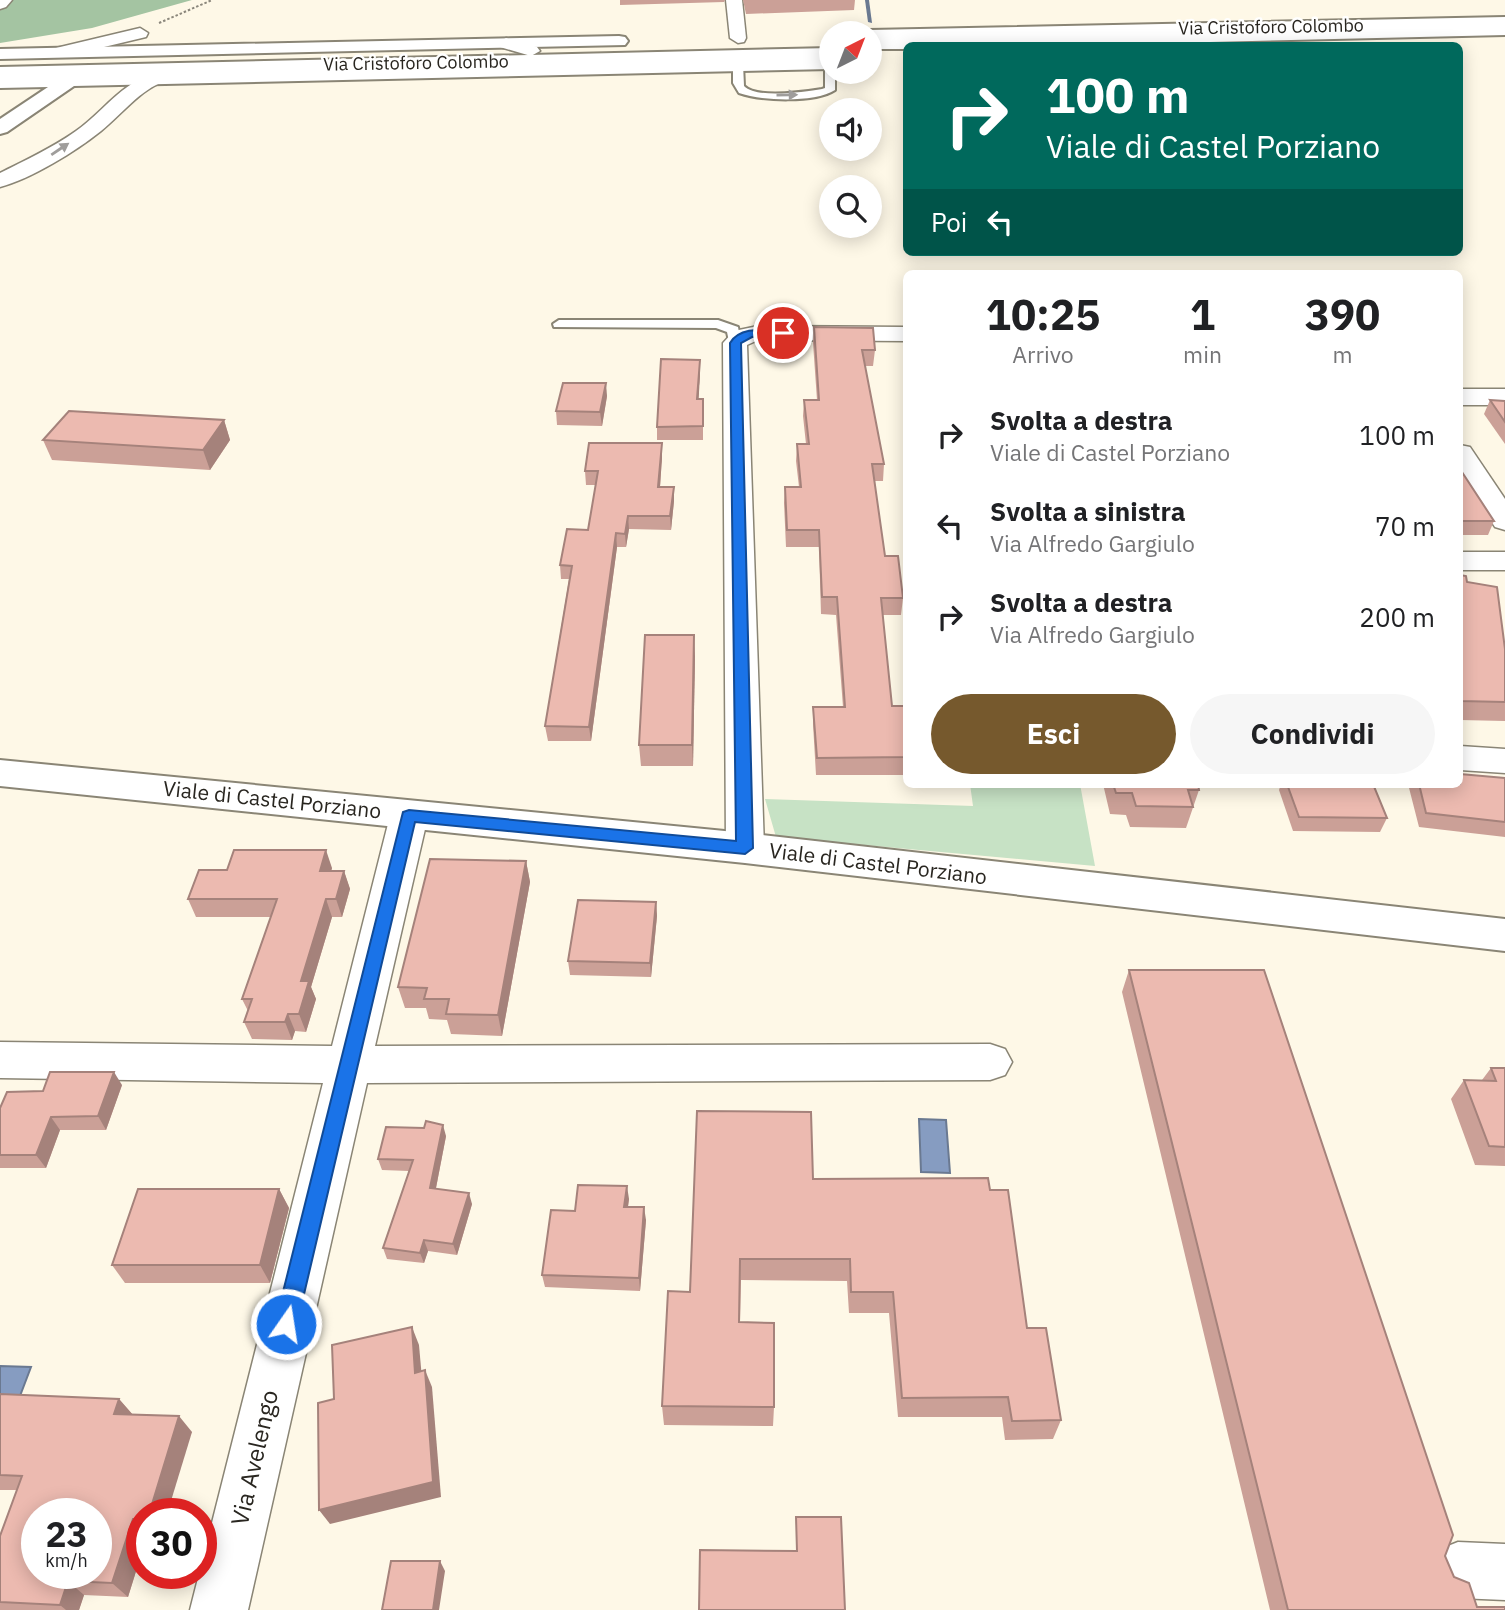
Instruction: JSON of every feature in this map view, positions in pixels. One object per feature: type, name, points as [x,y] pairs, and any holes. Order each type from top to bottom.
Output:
[{"type":"street","points":[[0,4],[4,0]]},
{"type":"street","points":[[734,0],[738,38]]},
{"type":"street","name":"Via Cristoforo Colombo","points":[[882,35],[1505,22]]},
{"type":"street","name":"Via Cristoforo Colombo","points":[[1212,42],[1505,30]]},
{"type":"street","points":[[62,52],[140,33]]},
{"type":"street","name":"Via Cristoforo Colombo","points":[[0,54],[738,38],[819,50]]},
{"type":"street","name":"Via Cristoforo Colombo","points":[[1330,42],[1505,38]]},
{"type":"street","points":[[506,43],[531,51]]},
{"type":"street","points":[[1463,49],[1505,48]]},
{"type":"street","points":[[0,128],[101,61],[131,51]]},
{"type":"street","name":"Via Cristoforo Colombo","points":[[0,63],[531,51],[819,52]]},
{"type":"street","points":[[882,54],[903,51]]},
{"type":"street","name":"Via Cristoforo Colombo","points":[[0,82],[76,76],[819,52]]},
{"type":"street","name":"Via Cristoforo Colombo","points":[[0,73],[153,79],[737,64],[819,54]]},
{"type":"street","name":"Via Cristoforo Colombo","points":[[882,56],[903,55]]},
{"type":"street","points":[[882,58],[903,61]]},
{"type":"street","points":[[0,181],[72,142],[94,127],[142,84],[153,79]]},
{"type":"street","points":[[745,848],[735,343],[743,336],[758,333],[903,334]]},
{"type":"street","points":[[1463,397],[1505,397]]},
{"type":"street","points":[[1463,458],[1505,521]]},
{"type":"street","points":[[1463,561],[1505,561]]},
{"type":"street","points":[[1463,758],[1505,761]]},
{"type":"street","name":"Viale di Castel Porziano","points":[[0,773],[745,848],[1505,935]]},
{"type":"street","name":"Via Avelengo","points":[[219,1610],[409,816]]},
{"type":"street","points":[[0,1060],[348,1065],[990,1062]]},
{"type":"lane","points":[[737,64],[739,88],[743,92],[757,95],[809,94],[830,90],[830,84]]},
{"type":"lane","points":[[559,324],[718,324],[733,330],[735,343]]},
{"type":"green space","points":[[0,0],[192,0],[92,28],[0,43]]},
{"type":"green space","points":[[971,788],[1081,788],[1095,866],[776,837],[765,799],[973,806]]},
{"type":"water","points":[[919,1119],[946,1120],[950,1173],[921,1172]]},
{"type":"water","points":[[0,1366],[31,1367],[15,1409],[0,1409]]},
{"type":"building","points":[[814,327],[873,328],[875,350],[862,350],[884,464],[872,464],[885,556],[898,556],[903,598],[881,598],[892,706],[903,706],[903,757],[817,758],[813,707],[845,707],[837,597],[822,597],[819,530],[787,530],[785,487],[801,487],[797,444],[809,444],[804,400],[819,400]]},
{"type":"building","points":[[661,359],[700,360],[697,399],[703,399],[703,426],[657,427]]},
{"type":"building","points":[[563,383],[606,383],[600,412],[556,411]]},
{"type":"building","points":[[1490,400],[1505,401],[1505,422]]},
{"type":"building","points":[[69,411],[224,420],[203,450],[43,440]]},
{"type":"building","points":[[589,443],[662,443],[658,487],[674,487],[670,516],[628,516],[625,534],[616,533],[589,727],[545,726],[572,566],[560,565],[567,529],[588,530],[598,471],[585,471]]},
{"type":"building","points":[[1463,474],[1494,521],[1463,521]]},
{"type":"building","points":[[1463,576],[1466,576],[1467,582],[1497,587],[1505,649],[1505,702],[1463,701]]},
{"type":"building","points":[[645,635],[694,635],[692,745],[639,745]]},
{"type":"building","points":[[1463,774],[1505,778],[1505,822],[1426,813],[1420,788],[1463,788]]},
{"type":"building","points":[[1114,788],[1199,790],[1188,790],[1193,807],[1136,806],[1132,793],[1116,793]]},
{"type":"building","points":[[1288,788],[1375,788],[1387,818],[1299,817]]},
{"type":"building","points":[[234,850],[326,850],[320,871],[344,871],[336,899],[326,899],[301,981],[309,981],[299,1014],[288,1014],[285,1022],[244,1022],[252,999],[242,999],[277,899],[188,899],[199,870],[227,870]]},
{"type":"building","points":[[430,859],[526,861],[498,1015],[446,1014],[449,999],[424,999],[427,988],[398,987]]},
{"type":"building","points":[[578,900],[656,902],[650,963],[568,961]]},
{"type":"building","points":[[1129,970],[1264,970],[1453,1535],[1445,1556],[1454,1577],[1469,1583],[1477,1607],[1505,1607],[1505,1610],[1288,1610]]},
{"type":"building","points":[[1491,1068],[1505,1068],[1505,1147],[1489,1146],[1464,1080],[1496,1081]]},
{"type":"building","points":[[50,1072],[114,1072],[98,1116],[51,1117],[36,1155],[0,1155],[0,1108],[7,1092],[43,1091]]},
{"type":"building","points":[[697,1111],[811,1112],[813,1179],[988,1178],[990,1190],[1008,1190],[1027,1328],[1046,1328],[1061,1420],[1012,1421],[1008,1397],[902,1398],[893,1292],[851,1292],[850,1259],[740,1259],[739,1322],[774,1323],[774,1407],[662,1406],[668,1291],[690,1292]]},
{"type":"building","points":[[426,1121],[443,1125],[430,1188],[469,1193],[453,1244],[424,1240],[420,1253],[383,1248],[413,1160],[378,1159],[386,1127],[424,1128]]},
{"type":"building","points":[[578,1185],[627,1186],[624,1207],[644,1207],[639,1278],[542,1275],[551,1210],[575,1211]]},
{"type":"building","points":[[138,1189],[279,1189],[260,1265],[112,1265]]},
{"type":"building","points":[[412,1327],[415,1373],[425,1370],[433,1482],[319,1510],[318,1403],[334,1399],[332,1345]]},
{"type":"building","points":[[0,1394],[119,1399],[114,1414],[179,1416],[154,1498],[126,1498],[126,1540],[112,1583],[112,1498],[21,1498],[21,1589],[65,1589],[60,1605],[0,1602],[0,1536],[22,1476],[0,1475]]},
{"type":"building","points":[[796,1517],[841,1517],[845,1610],[699,1610],[700,1550],[797,1551]]},
{"type":"building","points":[[391,1561],[440,1561],[433,1610],[382,1610]]},
{"type":"waterway","points":[[867,0],[870,21]]},
{"type":"route","points":[[286,1324],[409,816],[745,848],[735,343],[750,334],[783,333]]}]
